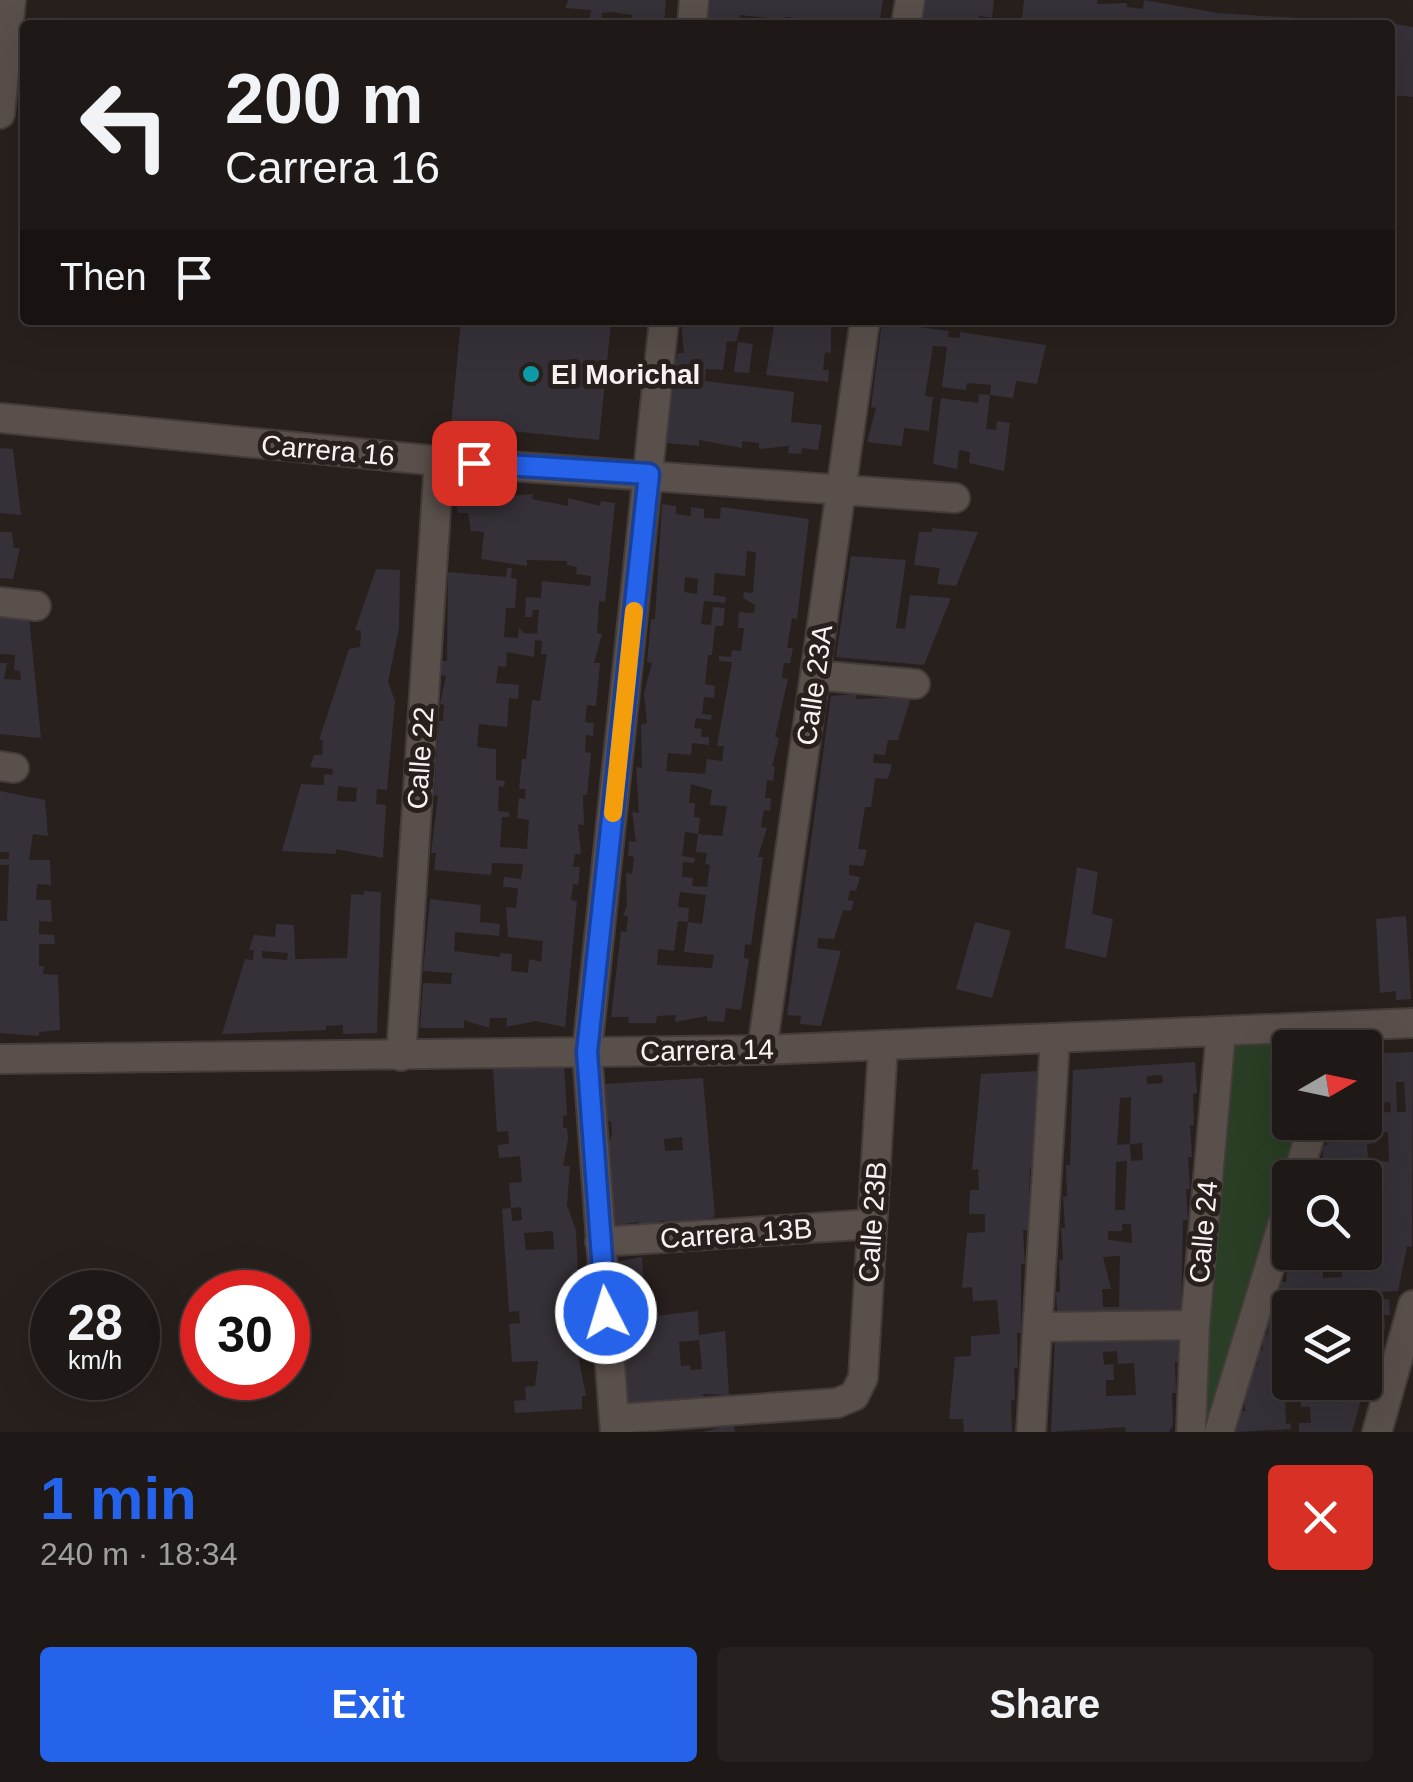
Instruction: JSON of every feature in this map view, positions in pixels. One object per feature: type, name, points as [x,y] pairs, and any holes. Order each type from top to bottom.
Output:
[{"type":"street","points":[[0,114],[11,0]]},
{"type":"street","points":[[615,1426],[587,1052],[664,325]]},
{"type":"street","name":"Calle 23A","points":[[762,1050],[864,325]]},
{"type":"street","name":"Carrera 16","points":[[0,418],[439,460],[955,498]]},
{"type":"street","name":"Calle 22","points":[[400,1056],[439,460]]},
{"type":"street","points":[[0,602],[36,606]]},
{"type":"street","points":[[815,675],[915,684]]},
{"type":"street","name":"Carrera 14","points":[[1376,1030],[1413,1023]]},
{"type":"street","name":"Carrera 14","points":[[0,1059],[762,1050],[1221,1032],[1272,1034]]},
{"type":"street","name":"Calle 24","points":[[1190,1432],[1194,1324],[1221,1032]]},
{"type":"street","points":[[1031,1432],[1055,1040]]},
{"type":"street","name":"Calle 23B","points":[[615,1426],[837,1403],[854,1396],[863,1378],[883,1046]]},
{"type":"street","name":"Carrera 13B","points":[[600,1242],[872,1224]]},
{"type":"street","points":[[1219,1432],[1272,1259]]},
{"type":"street","points":[[1377,1432],[1413,1305]]},
{"type":"street","points":[[1038,1328],[1194,1324]]},
{"type":"green space","points":[[1272,1040],[1272,1140],[1300,1140],[1294,1160],[1272,1160],[1272,1233],[1212,1432],[1197,1432],[1226,1041]]},
{"type":"building","points":[[568,0],[666,0],[664,20],[632,20],[632,15],[611,12],[602,13],[601,20],[589,20],[591,10],[565,8]]},
{"type":"building","points":[[710,0],[883,0],[880,20],[769,20],[740,15],[740,20],[708,20]]},
{"type":"building","points":[[923,0],[994,0],[992,18],[923,20]]},
{"type":"building","points":[[1024,0],[1098,0],[1097,4],[1127,3],[1127,7],[1143,9],[1144,0],[1218,13],[1314,19],[1314,20],[1022,20]]},
{"type":"building","points":[[1395,24],[1413,27],[1413,97],[1395,95]]},
{"type":"building","name":"El Morichal","points":[[461,325],[611,325],[599,440],[451,425]]},
{"type":"building","points":[[681,325],[741,325],[736,342],[727,341],[723,370],[706,369],[705,381],[794,392],[791,422],[822,425],[818,450],[802,448],[801,454],[788,453],[789,446],[759,449],[759,443],[742,441],[742,448],[699,440],[699,446],[666,443],[674,366],[678,353],[684,353]]},
{"type":"building","points":[[774,325],[831,325],[831,353],[825,352],[823,370],[829,370],[828,382],[766,375]]},
{"type":"building","points":[[882,325],[949,331],[948,337],[960,338],[960,332],[1046,345],[1037,384],[1016,381],[1013,398],[990,395],[991,385],[967,383],[966,390],[942,387],[947,347],[933,346],[925,396],[933,397],[929,431],[904,428],[902,446],[867,442],[876,408],[871,407]]},
{"type":"building","points":[[738,342],[753,344],[749,373],[734,372]]},
{"type":"building","points":[[979,394],[990,395],[986,429],[996,430],[997,421],[1010,423],[1004,471],[969,463],[970,452],[959,450],[957,469],[933,464],[941,398],[978,403]]},
{"type":"building","points":[[0,448],[13,449],[21,515],[0,513]]},
{"type":"building","points":[[458,487],[502,491],[501,497],[533,494],[532,499],[568,506],[568,498],[600,506],[601,501],[615,503],[605,602],[599,601],[597,633],[602,634],[594,663],[600,663],[596,706],[587,705],[585,722],[594,723],[593,736],[586,735],[585,752],[591,753],[587,795],[583,795],[584,825],[578,824],[581,854],[575,854],[573,867],[580,867],[571,900],[577,901],[565,1027],[536,1021],[506,1027],[507,1018],[490,1018],[489,1028],[464,1020],[464,1028],[420,1028],[423,983],[451,984],[452,973],[423,971],[430,899],[481,905],[480,922],[500,924],[499,936],[455,932],[454,951],[500,957],[500,953],[512,954],[511,971],[528,973],[529,959],[541,962],[543,941],[508,937],[506,907],[516,908],[518,888],[503,887],[504,877],[521,879],[523,864],[492,863],[491,875],[434,870],[436,853],[431,853],[438,796],[434,795],[439,721],[443,721],[444,705],[440,704],[446,676],[441,675],[442,661],[447,661],[448,572],[506,577],[507,568],[512,568],[511,578],[517,579],[515,608],[506,608],[504,637],[518,638],[519,627],[523,633],[537,634],[539,610],[533,610],[532,617],[525,617],[526,597],[541,598],[542,581],[590,586],[591,576],[576,574],[577,567],[567,565],[567,561],[527,560],[527,566],[481,559],[484,532],[471,531],[468,513],[458,513]],"holes":[[[535,640],[542,641],[541,654],[547,654],[540,701],[532,700],[519,789],[526,789],[525,799],[519,798],[517,818],[529,820],[527,849],[500,847],[502,817],[509,817],[509,812],[498,811],[499,786],[504,787],[505,781],[496,780],[496,749],[477,747],[479,724],[507,727],[509,698],[518,699],[519,685],[496,683],[498,666],[506,667],[507,652],[534,657]]]},
{"type":"building","points":[[662,504],[676,506],[676,514],[691,516],[691,507],[704,509],[704,518],[720,519],[721,507],[809,519],[797,619],[792,618],[787,648],[793,648],[790,663],[784,663],[782,678],[788,679],[775,737],[779,738],[772,766],[773,781],[767,780],[765,798],[771,798],[770,811],[764,810],[761,827],[767,828],[758,857],[763,857],[751,945],[745,944],[744,958],[749,959],[741,1010],[726,1008],[724,1022],[707,1021],[707,1016],[675,1022],[676,1015],[657,1016],[656,1023],[628,1023],[629,1017],[611,1017],[621,931],[626,932],[628,916],[623,916],[627,905],[626,873],[632,874],[634,857],[628,856],[629,841],[636,842],[632,812],[639,813],[636,767],[642,768],[641,725],[647,723],[644,693],[652,663],[647,662],[651,619],[655,619]],"holes":[[[747,551],[756,552],[753,593],[744,592],[743,598],[755,605],[754,613],[739,612],[738,628],[744,628],[741,651],[732,650],[731,657],[719,656],[719,661],[732,662],[717,746],[724,746],[722,761],[707,759],[705,774],[666,771],[668,753],[691,755],[692,743],[709,745],[709,737],[701,737],[702,729],[694,728],[696,718],[711,720],[712,715],[702,714],[704,697],[714,698],[715,686],[705,684],[708,655],[712,655],[715,626],[723,626],[725,608],[713,607],[711,625],[701,624],[704,601],[725,603],[726,597],[713,595],[715,573],[745,576]],[[685,577],[698,579],[697,594],[684,592]],[[691,784],[712,790],[710,805],[727,806],[722,836],[698,834],[700,818],[694,817],[695,803],[689,803]],[[685,832],[698,834],[696,852],[707,853],[707,887],[692,886],[693,878],[682,877],[683,862],[694,863],[695,858],[682,856]],[[680,892],[706,895],[702,924],[688,922],[689,908],[678,907]],[[678,921],[688,922],[684,952],[714,955],[712,968],[657,965],[658,949],[674,951]]]},
{"type":"building","points":[[932,528],[978,532],[956,586],[937,584],[940,568],[914,565],[919,532],[932,532]]},
{"type":"building","points":[[0,532],[12,532],[14,548],[20,548],[13,579],[0,578]]},
{"type":"building","points":[[851,556],[906,560],[896,628],[905,629],[910,595],[951,598],[924,665],[836,657]]},
{"type":"building","points":[[376,569],[400,570],[399,628],[388,682],[395,701],[387,790],[377,789],[376,804],[386,805],[383,858],[336,849],[336,854],[282,851],[301,784],[324,785],[324,774],[332,775],[333,769],[310,767],[314,755],[322,755],[323,740],[319,740],[349,649],[360,647],[361,631],[355,630]],"holes":[[[338,786],[357,788],[356,802],[337,801]]]},
{"type":"building","points":[[0,603],[28,606],[41,738],[0,734],[0,663],[7,663],[4,679],[21,680],[20,671],[14,670],[15,655],[0,654]]},
{"type":"building","points":[[857,694],[856,699],[911,697],[898,740],[888,740],[885,755],[874,754],[873,763],[892,764],[888,779],[875,778],[871,807],[865,807],[858,849],[867,850],[863,866],[849,865],[849,875],[860,877],[856,891],[850,890],[848,900],[854,901],[851,911],[843,910],[834,939],[818,938],[817,948],[841,951],[821,1026],[800,1024],[801,1016],[787,1015],[831,696]]},
{"type":"building","points":[[0,791],[45,800],[48,836],[33,834],[29,860],[50,860],[51,885],[37,884],[36,900],[51,900],[52,922],[39,921],[39,934],[54,935],[55,944],[39,944],[39,966],[44,966],[43,974],[58,975],[60,1030],[39,1032],[39,1036],[0,1033],[0,921],[7,921],[9,865],[0,865],[0,859],[9,859],[9,852],[0,852]]},
{"type":"building","points":[[1077,867],[1098,872],[1092,914],[1113,919],[1106,958],[1065,948]]},
{"type":"building","points":[[364,891],[381,892],[377,1033],[343,1034],[343,1025],[326,1026],[326,1030],[222,1034],[245,959],[253,960],[254,950],[249,950],[254,935],[275,937],[276,924],[294,925],[295,959],[347,958],[351,894],[364,895]],"holes":[[[262,951],[288,953],[287,960],[262,958]]]},
{"type":"building","points":[[1406,916],[1411,999],[1396,1000],[1396,991],[1380,993],[1376,919]]},
{"type":"building","points":[[975,922],[1011,931],[992,998],[956,989]]},
{"type":"building","points":[[1413,1052],[1412,1247],[1407,1246],[1398,1291],[1281,1290],[1280,1282],[1286,1282],[1287,1270],[1323,1270],[1323,1278],[1342,1277],[1341,1270],[1382,1270],[1382,1161],[1389,1162],[1388,1132],[1382,1132],[1382,1112],[1391,1112],[1390,1102],[1382,1102],[1382,1053]],"holes":[[[1396,1082],[1404,1082],[1406,1112],[1397,1112]]]},
{"type":"building","points":[[1195,1062],[1197,1093],[1193,1094],[1194,1125],[1190,1125],[1188,1220],[1183,1220],[1181,1316],[1058,1323],[1056,1292],[1060,1292],[1059,1260],[1063,1260],[1061,1228],[1065,1228],[1066,1165],[1070,1165],[1073,1070]],"holes":[[[1162,1075],[1163,1083],[1147,1084],[1147,1076]],[[1131,1097],[1130,1144],[1117,1145],[1120,1098]],[[1142,1143],[1143,1160],[1131,1161],[1130,1144]],[[1127,1161],[1125,1210],[1115,1210],[1116,1162]],[[1122,1224],[1131,1224],[1132,1243],[1108,1240],[1108,1231],[1122,1231]],[[1120,1256],[1119,1307],[1103,1307],[1102,1289],[1111,1289],[1103,1257]]]},
{"type":"building","points":[[564,1064],[567,1115],[563,1116],[563,1128],[567,1128],[568,1139],[563,1166],[570,1166],[567,1205],[576,1230],[579,1294],[573,1294],[573,1307],[579,1306],[580,1319],[575,1319],[582,1344],[576,1344],[586,1396],[582,1396],[582,1409],[515,1413],[514,1401],[526,1400],[525,1387],[535,1386],[538,1361],[512,1362],[509,1324],[520,1323],[519,1311],[509,1312],[502,1209],[511,1208],[509,1183],[522,1182],[520,1156],[499,1158],[498,1145],[509,1144],[508,1131],[497,1132],[493,1069]],"holes":[[[521,1207],[522,1220],[512,1221],[511,1208]],[[553,1231],[554,1249],[526,1250],[524,1233]]]},
{"type":"building","points":[[1038,1071],[1028,1230],[1023,1230],[1025,1264],[1021,1264],[1021,1333],[1017,1333],[1012,1432],[964,1432],[963,1419],[949,1419],[955,1357],[971,1356],[971,1336],[1000,1334],[997,1300],[973,1301],[972,1287],[962,1288],[967,1233],[985,1232],[985,1214],[969,1214],[970,1190],[979,1190],[978,1169],[972,1170],[981,1074]]},
{"type":"building","points":[[703,1078],[715,1217],[665,1227],[664,1220],[639,1228],[639,1222],[624,1224],[625,1229],[613,1231],[607,1147],[612,1135],[611,1121],[606,1122],[605,1084]],"holes":[[[682,1137],[683,1150],[665,1151],[664,1139]]]},
{"type":"building","points":[[1327,1140],[1377,1140],[1367,1144],[1368,1159],[1375,1160],[1323,1160],[1322,1146],[1327,1145]]},
{"type":"building","points":[[642,1257],[646,1317],[698,1311],[699,1335],[725,1331],[729,1395],[703,1394],[704,1398],[627,1406],[624,1363],[628,1335],[622,1332],[617,1262]],"holes":[[[699,1340],[702,1369],[681,1366],[679,1342]]]},
{"type":"building","points":[[1382,1299],[1389,1299],[1390,1315],[1384,1315],[1382,1330]]},
{"type":"building","points":[[1272,1305],[1272,1400],[1285,1400],[1286,1424],[1290,1423],[1291,1429],[1235,1432],[1239,1411],[1245,1411],[1244,1381],[1250,1381],[1249,1366],[1258,1365],[1257,1350],[1263,1350],[1262,1335],[1267,1335]]},
{"type":"building","points":[[1178,1330],[1179,1362],[1175,1362],[1176,1393],[1172,1393],[1173,1425],[1169,1432],[1126,1432],[1125,1427],[1051,1432],[1055,1335]],"holes":[[[1117,1351],[1118,1364],[1134,1363],[1136,1395],[1106,1396],[1106,1380],[1114,1380],[1113,1364],[1104,1365],[1103,1352]]]},
{"type":"building","points":[[1300,1400],[1361,1400],[1352,1432],[1299,1432],[1299,1423],[1311,1423],[1310,1407],[1301,1407]]},
{"type":"building","points":[[733,1419],[735,1432],[703,1432],[721,1427],[721,1420]]},
{"type":"slow traffic","points":[[613,813],[634,611]]},
{"type":"place","name":"El Morichal","points":[[531,374]]},
{"type":"route","points":[[474,463],[649,474],[587,1052],[606,1313]]}]
